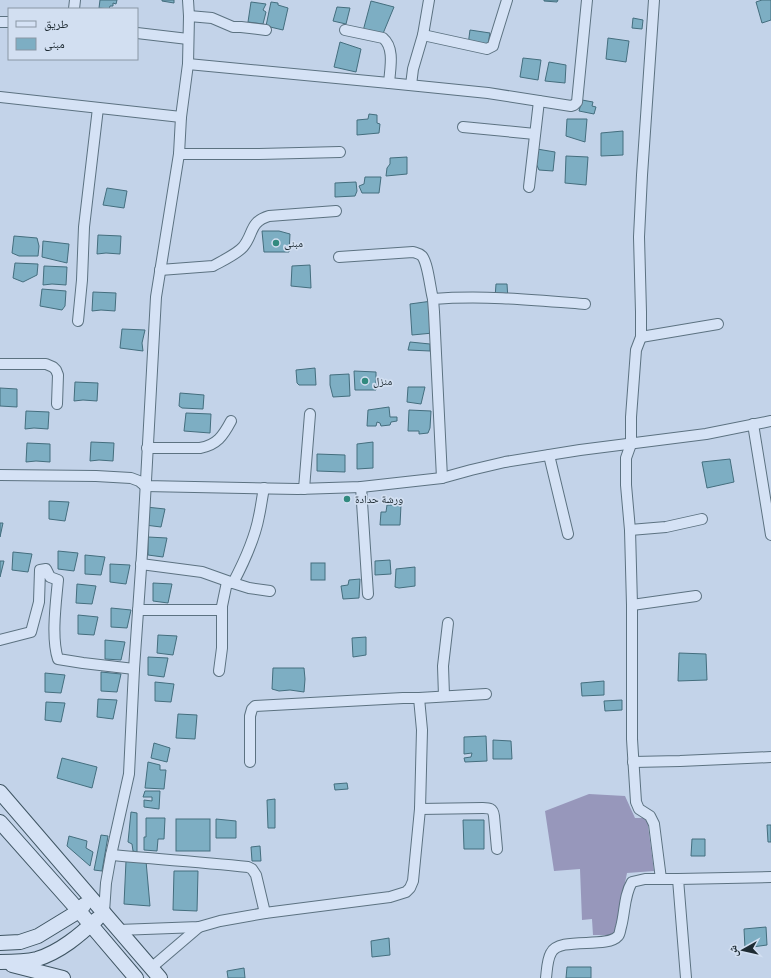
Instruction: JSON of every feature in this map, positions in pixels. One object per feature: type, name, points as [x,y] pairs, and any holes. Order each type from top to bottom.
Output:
[{"type":"main road","points":[[0,792],[156,973]]},
{"type":"main road","points":[[0,822],[136,978]]},
{"type":"main road","points":[[0,944],[20,942],[38,936],[79,911],[92,898]]},
{"type":"main road","points":[[0,962],[23,961],[38,958],[58,950],[91,925],[104,912]]},
{"type":"main road","points":[[0,962],[63,978]]},
{"type":"street","points":[[104,912],[110,855],[129,774],[156,297],[179,154],[181,117],[188,64],[188,0]]},
{"type":"street","points":[[411,85],[413,69],[423,35],[429,0]]},
{"type":"street","points":[[423,35],[487,49],[493,46],[508,0]]},
{"type":"street","points":[[188,64],[488,93],[571,106],[577,102],[587,0]]},
{"type":"street","points":[[654,0],[638,237],[641,337],[636,350],[631,417],[631,444],[626,458],[626,485],[630,530],[632,606],[632,738],[636,802],[639,809],[650,816],[654,824],[661,879]]},
{"type":"street","points":[[189,16],[212,18],[233,26],[266,30]]},
{"type":"street","points":[[345,30],[383,38],[386,40],[390,50],[389,83]]},
{"type":"street","points":[[138,33],[188,39]]},
{"type":"street","points":[[0,97],[181,117]]},
{"type":"street","points":[[529,187],[539,101]]},
{"type":"street","points":[[78,321],[82,280],[84,227],[98,108]]},
{"type":"street","points":[[463,127],[535,134]]},
{"type":"street","points":[[179,154],[340,152]]},
{"type":"street","points":[[160,270],[213,266],[221,262],[242,248],[253,226],[261,218],[268,216],[336,211]]},
{"type":"street","points":[[339,257],[413,252],[420,254],[425,260],[433,298],[442,478]]},
{"type":"street","points":[[433,298],[452,297],[515,299],[585,304]]},
{"type":"street","points":[[641,337],[718,324]]},
{"type":"street","points":[[0,364],[46,364],[53,367],[58,375],[57,404]]},
{"type":"street","points":[[304,489],[310,414]]},
{"type":"street","points":[[147,448],[205,448],[218,441],[231,421]]},
{"type":"street","points":[[0,475],[96,476],[130,478],[140,481],[145,486],[304,489],[361,487],[442,478],[505,462],[706,434],[771,421]]},
{"type":"street","points":[[753,424],[771,535]]},
{"type":"street","points":[[549,455],[568,534]]},
{"type":"street","points":[[361,487],[368,594]]},
{"type":"street","points":[[219,671],[222,648],[222,610],[230,582],[244,560],[254,534],[259,517],[264,488]]},
{"type":"street","points":[[630,530],[702,520]]},
{"type":"street","points":[[141,564],[202,572],[249,588],[270,591]]},
{"type":"street","points":[[0,640],[31,632],[39,602],[40,570],[46,569],[50,577],[58,580],[55,632],[56,653],[58,659],[134,670]]},
{"type":"street","points":[[632,606],[696,596]]},
{"type":"street","points":[[138,610],[222,610]]},
{"type":"street","points":[[444,696],[443,666],[448,623]]},
{"type":"street","points":[[250,762],[250,716],[252,709],[255,706],[486,694]]},
{"type":"street","points":[[118,930],[199,927],[220,921],[265,913],[390,897],[406,892],[410,888],[412,881],[420,809],[422,730],[419,698]]},
{"type":"street","points":[[634,762],[771,757]]},
{"type":"street","points":[[420,809],[490,808],[494,812],[497,849]]},
{"type":"street","points":[[110,855],[248,867],[252,869],[256,875],[265,913]]},
{"type":"street","points":[[546,978],[551,953],[555,948],[570,944],[607,941],[618,936],[624,918],[627,897],[632,882],[644,879],[771,877]]},
{"type":"street","points":[[678,879],[686,978]]},
{"type":"street","points":[[92,898],[106,883]]},
{"type":"street","points":[[156,973],[199,927]]},
{"type":"shaded area","points":[[589,794],[625,796],[635,818],[647,818],[654,871],[627,873],[614,935],[593,935],[592,919],[582,920],[580,869],[554,871],[545,811]]},
{"type":"building","points":[[100,0],[117,0],[116,4],[113,3],[113,6],[110,6],[109,8],[99,8]]},
{"type":"building","points":[[174,0],[174,3],[162,1]]},
{"type":"building","points":[[544,0],[558,0],[557,2]]},
{"type":"building","points":[[771,0],[771,20],[762,23],[756,2]]},
{"type":"building","points":[[371,1],[394,7],[382,36],[363,31]]},
{"type":"building","points":[[251,2],[266,4],[263,10],[266,12],[263,24],[248,22]]},
{"type":"building","points":[[271,2],[278,3],[278,5],[288,8],[283,30],[266,26]]},
{"type":"building","points":[[337,7],[350,8],[346,24],[333,21]]},
{"type":"building","points":[[633,18],[643,20],[642,29],[632,28]]},
{"type":"building","points":[[470,30],[490,33],[487,49],[468,45]]},
{"type":"building","points":[[608,38],[629,41],[626,62],[606,59]]},
{"type":"building","points":[[340,42],[361,49],[356,72],[334,67]]},
{"type":"building","points":[[523,58],[541,60],[538,80],[520,77]]},
{"type":"building","points":[[549,62],[566,65],[565,83],[545,81]]},
{"type":"building","points":[[582,100],[593,102],[592,106],[596,107],[594,114],[579,111]]},
{"type":"building","points":[[369,114],[377,115],[377,123],[380,124],[379,133],[357,135],[357,120],[368,119]]},
{"type":"building","points":[[567,119],[587,119],[585,142],[566,136]]},
{"type":"building","points":[[623,131],[623,155],[601,156],[601,133]]},
{"type":"building","points":[[537,149],[555,152],[553,171],[539,170],[534,159]]},
{"type":"building","points":[[566,156],[588,157],[586,185],[565,183]]},
{"type":"building","points":[[407,157],[407,174],[386,176],[387,168],[390,164],[390,158]]},
{"type":"building","points":[[365,177],[381,177],[379,193],[362,193],[359,186],[364,184]]},
{"type":"building","points":[[356,182],[357,191],[355,196],[335,197],[335,183]]},
{"type":"building","points":[[107,188],[127,191],[124,208],[103,205]]},
{"type":"building","name":"مبنى","points":[[262,231],[279,231],[290,234],[289,252],[264,252]]},
{"type":"building","points":[[98,235],[121,236],[120,254],[97,254]]},
{"type":"building","points":[[14,236],[37,238],[39,246],[38,256],[19,256],[12,253]]},
{"type":"building","points":[[43,241],[69,244],[67,263],[42,257]]},
{"type":"building","points":[[15,263],[38,264],[37,275],[23,282],[13,278]]},
{"type":"building","name":"مبنى","points":[[310,265],[311,288],[291,286],[292,266]]},
{"type":"building","points":[[44,266],[67,267],[66,285],[43,285]]},
{"type":"building","points":[[496,284],[507,284],[508,299],[495,298]]},
{"type":"building","points":[[42,289],[66,291],[65,306],[62,310],[40,306]]},
{"type":"building","points":[[93,292],[116,293],[115,311],[92,311]]},
{"type":"building","points":[[432,301],[433,333],[412,335],[410,304]]},
{"type":"building","points":[[122,329],[145,330],[142,343],[143,351],[120,348]]},
{"type":"building","points":[[410,342],[430,344],[430,351],[408,350]]},
{"type":"building","points":[[315,368],[316,385],[299,385],[297,383],[296,370]]},
{"type":"building","name":"منزل","points":[[354,371],[376,372],[376,390],[355,390]]},
{"type":"building","points":[[349,374],[350,396],[333,397],[330,385],[330,375]]},
{"type":"building","points":[[75,382],[98,383],[97,401],[74,401]]},
{"type":"building","points":[[408,387],[425,387],[421,404],[407,402]]},
{"type":"building","points":[[0,388],[17,389],[17,407],[0,406]]},
{"type":"building","points":[[180,393],[204,395],[203,409],[182,408],[179,406]]},
{"type":"building","points":[[389,407],[390,417],[397,417],[397,421],[391,422],[390,425],[381,426],[380,423],[377,422],[376,426],[367,426],[368,410]]},
{"type":"building","points":[[409,410],[431,411],[430,428],[428,433],[419,434],[419,431],[408,431]]},
{"type":"building","points":[[26,411],[49,412],[48,429],[25,429]]},
{"type":"building","points":[[186,413],[211,414],[210,433],[184,431]]},
{"type":"building","points":[[91,442],[114,443],[113,461],[90,461]]},
{"type":"building","points":[[373,442],[373,468],[357,469],[357,444]]},
{"type":"building","points":[[27,443],[50,444],[50,462],[26,462]]},
{"type":"building","points":[[317,454],[345,455],[345,472],[317,471]]},
{"type":"building","points":[[730,459],[734,482],[707,488],[702,462]]},
{"type":"building","points":[[49,501],[69,502],[65,521],[49,519]]},
{"type":"building","points":[[387,505],[401,505],[400,525],[380,525],[381,512],[386,512]]},
{"type":"building","points":[[146,507],[165,509],[161,527],[145,525]]},
{"type":"building","points":[[0,523],[3,523],[0,537]]},
{"type":"building","points":[[148,537],[167,538],[163,557],[148,555]]},
{"type":"building","points":[[58,551],[78,553],[74,571],[58,569]]},
{"type":"building","points":[[13,552],[32,554],[28,572],[12,570]]},
{"type":"building","points":[[85,555],[105,557],[101,575],[85,574]]},
{"type":"building","points":[[390,560],[391,574],[375,575],[375,561]]},
{"type":"building","points":[[0,561],[4,561],[0,577]]},
{"type":"building","points":[[311,563],[325,563],[325,580],[311,580]]},
{"type":"building","points":[[110,564],[130,565],[126,584],[110,582]]},
{"type":"building","points":[[415,567],[415,586],[395,587],[396,569]]},
{"type":"building","points":[[360,579],[359,598],[343,599],[341,586],[348,585],[349,580]]},
{"type":"building","points":[[153,583],[172,584],[168,603],[153,601]]},
{"type":"building","points":[[77,584],[96,586],[92,604],[76,603]]},
{"type":"building","points":[[111,608],[131,610],[127,628],[111,627]]},
{"type":"building","points":[[78,615],[98,617],[94,635],[78,634]]},
{"type":"building","points":[[158,635],[177,636],[173,655],[157,653]]},
{"type":"building","points":[[366,637],[366,655],[353,657],[352,638]]},
{"type":"building","points":[[105,640],[125,642],[121,660],[105,659]]},
{"type":"building","points":[[679,653],[706,654],[707,680],[678,681]]},
{"type":"building","points":[[148,657],[168,658],[164,677],[148,675]]},
{"type":"building","points":[[273,668],[304,668],[304,692],[290,690],[279,691],[272,689]]},
{"type":"building","points":[[101,672],[121,674],[117,692],[101,691]]},
{"type":"building","points":[[45,673],[65,675],[61,693],[45,692]]},
{"type":"building","points":[[604,681],[604,695],[582,696],[581,683]]},
{"type":"building","points":[[155,682],[174,684],[171,702],[155,701]]},
{"type":"building","points":[[98,699],[117,700],[113,719],[97,717]]},
{"type":"building","points":[[622,700],[622,710],[605,711],[604,701]]},
{"type":"building","points":[[46,702],[65,703],[61,722],[45,720]]},
{"type":"building","points":[[178,714],[197,715],[195,739],[176,738]]},
{"type":"building","points":[[486,736],[487,761],[465,762],[464,758],[471,757],[472,753],[464,754],[464,737]]},
{"type":"building","points":[[493,740],[511,741],[512,759],[493,759]]},
{"type":"building","points":[[154,743],[170,748],[167,762],[151,758]]},
{"type":"building","points":[[62,758],[97,767],[92,788],[57,778]]},
{"type":"building","points":[[148,762],[160,765],[160,770],[166,770],[164,789],[145,788]]},
{"type":"building","points":[[347,783],[348,789],[335,790],[334,784]]},
{"type":"building","points":[[145,791],[160,791],[159,809],[144,807],[144,800],[152,801],[152,797],[143,797]]},
{"type":"building","points":[[275,799],[275,828],[268,828],[267,800]]},
{"type":"building","points":[[131,812],[137,813],[137,852],[133,851],[132,844],[128,842]]},
{"type":"building","points":[[146,818],[165,818],[164,839],[158,839],[157,851],[144,850]]},
{"type":"building","points":[[176,819],[210,819],[210,851],[176,851]]},
{"type":"building","points":[[216,819],[236,821],[236,838],[216,838]]},
{"type":"building","points":[[463,820],[484,820],[484,849],[464,849]]},
{"type":"building","points":[[767,825],[771,825],[771,842],[768,842]]},
{"type":"building","points":[[101,835],[108,836],[102,871],[94,870]]},
{"type":"building","points":[[69,836],[87,841],[86,848],[93,852],[90,866],[67,846]]},
{"type":"building","points":[[692,839],[705,839],[705,856],[691,856]]},
{"type":"building","points":[[260,846],[261,861],[252,861],[251,847]]},
{"type":"building","points":[[126,861],[146,861],[150,906],[124,904]]},
{"type":"building","points":[[174,871],[198,871],[197,911],[173,910]]},
{"type":"building","points":[[766,927],[767,945],[745,948],[744,929]]},
{"type":"building","points":[[389,938],[390,955],[372,957],[371,941]]},
{"type":"building","points":[[567,967],[591,967],[591,978],[566,978]]},
{"type":"building","points":[[244,968],[245,978],[228,978],[227,971]]},
{"type":"place","name":"مبنى","points":[[276,243]]},
{"type":"place","name":"منزل","points":[[365,381]]},
{"type":"place","name":"ورشة حدادة","points":[[347,499]]}]
